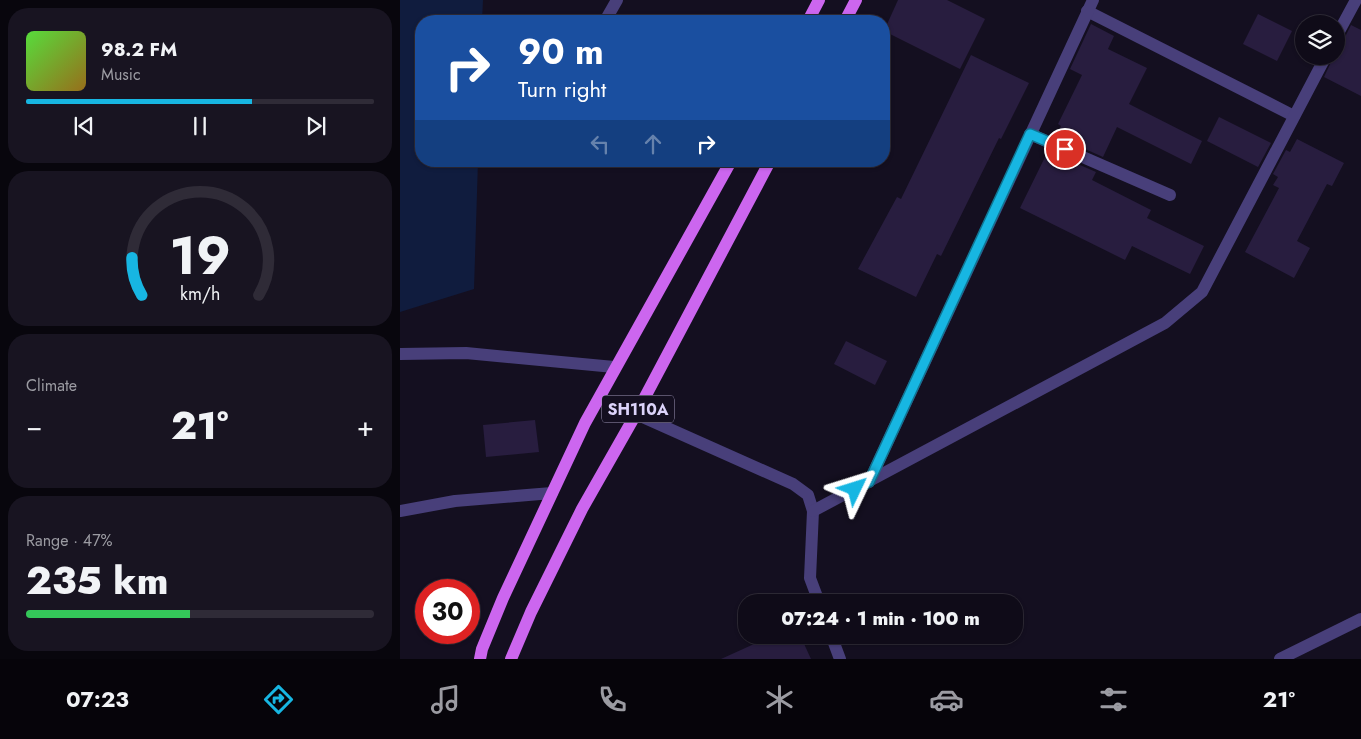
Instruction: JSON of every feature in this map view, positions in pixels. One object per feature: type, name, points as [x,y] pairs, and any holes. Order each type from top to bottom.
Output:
[{"type":"main road","points":[[811,15],[820,0]]},
{"type":"main road","points":[[848,15],[856,0]]},
{"type":"main road","name":"SH110A","points":[[480,659],[482,649],[502,598],[585,423],[614,367],[727,167]]},
{"type":"main road","name":"SH110A","points":[[511,659],[531,612],[582,509],[636,414],[767,167]]},
{"type":"street","points":[[608,15],[617,0]]},
{"type":"street","points":[[1345,20],[1356,0]]},
{"type":"street","points":[[869,482],[1090,6],[1294,116]]},
{"type":"street","points":[[813,512],[1165,323],[1202,292],[1321,65]]},
{"type":"street","points":[[1030,134],[1170,195]]},
{"type":"street","points":[[400,354],[466,353],[614,367]]},
{"type":"street","points":[[636,414],[793,484],[808,495],[813,512],[810,578],[816,594]]},
{"type":"street","points":[[400,510],[455,500],[552,493]]},
{"type":"street","points":[[1280,659],[1361,619]]},
{"type":"street","points":[[834,644],[840,659]]},
{"type":"water","points":[[400,0],[483,0],[482,15],[415,15],[415,167],[478,167],[474,289],[400,312]]},
{"type":"building","points":[[898,0],[947,0],[985,19],[960,69],[890,34],[890,18]]},
{"type":"building","points":[[1258,14],[1292,31],[1277,61],[1243,44]]},
{"type":"building","points":[[1091,24],[1114,36],[1108,49],[1147,68],[1129,104],[1202,141],[1191,164],[1117,127],[1103,157],[1056,136],[1061,126],[1058,124],[1082,75],[1070,69]]},
{"type":"building","points":[[1351,25],[1361,30],[1361,96],[1324,77],[1330,65],[1345,65],[1345,37]]},
{"type":"building","points":[[971,55],[1029,83],[1001,139],[999,138],[941,256],[937,254],[916,297],[858,269],[897,197],[901,199]]},
{"type":"building","points":[[1219,117],[1271,143],[1258,167],[1207,141]]},
{"type":"building","points":[[1297,139],[1344,163],[1332,186],[1327,184],[1297,241],[1310,248],[1294,278],[1245,252],[1279,188],[1273,185],[1278,177],[1273,174],[1286,150],[1290,152]]},
{"type":"building","points":[[1048,151],[1096,172],[1092,180],[1151,210],[1147,218],[1204,246],[1190,274],[1132,246],[1125,260],[1020,208]]},
{"type":"building","points":[[846,341],[887,361],[875,385],[834,364]]},
{"type":"building","points":[[535,420],[539,452],[486,457],[483,425]]},
{"type":"building","points":[[754,644],[804,644],[811,659],[721,659]]},
{"type":"route","points":[[855,489],[869,482],[1030,134],[1065,149]]}]
